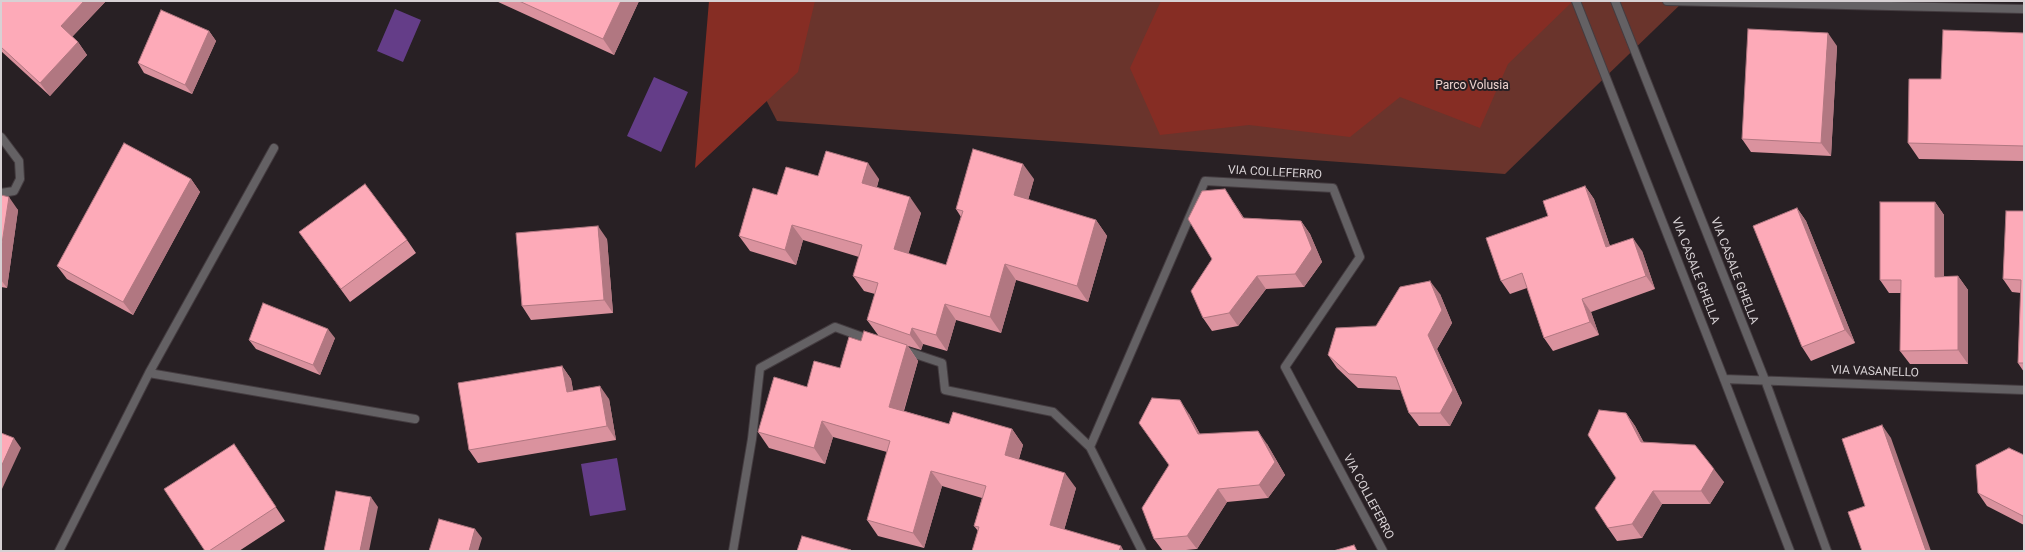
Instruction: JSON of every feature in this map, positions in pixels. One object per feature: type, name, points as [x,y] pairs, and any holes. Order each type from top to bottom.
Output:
[{"type":"street","name":"VIA CASALE GHELLA","points":[[1576,1],[1790,551]]},
{"type":"street","name":"VIA CASALE GHELLA","points":[[1615,1],[1765,380],[1827,551]]},
{"type":"street","points":[[1667,1],[2024,9]]},
{"type":"street","points":[[1,137],[19,161],[20,179],[14,191],[1,193]]},
{"type":"street","points":[[59,551],[149,373],[274,148]]},
{"type":"street","name":"VIA COLLEFERRO","points":[[1090,447],[1205,181],[1333,188],[1360,257],[1285,367],[1383,551]]},
{"type":"street","points":[[734,551],[752,439],[760,368],[835,327],[878,342]]},
{"type":"street","points":[[892,346],[942,363],[945,390],[1053,412],[1090,447],[1142,551]]},
{"type":"street","points":[[149,373],[415,419]]},
{"type":"street","name":"VIA VASANELLO","points":[[1724,379],[2024,390]]},
{"type":"green space","points":[[709,1],[815,1],[798,72],[695,168]]},
{"type":"green space","name":"Parco Volusia","points":[[715,1],[1684,1],[1505,174],[777,121]]},
{"type":"green space","points":[[1161,1],[1573,1],[1508,64],[1480,128],[1400,97],[1350,137],[1249,125],[1160,135],[1130,68]]},
{"type":"shaded area","points":[[395,9],[421,20],[403,62],[377,51]]},
{"type":"shaded area","points":[[654,77],[688,92],[661,152],[627,136]]},
{"type":"shaded area","points":[[617,458],[626,510],[590,516],[581,464]]},
{"type":"building","points":[[3,1],[84,1],[61,26],[78,42],[40,83],[1,47],[1,3]]},
{"type":"building","points":[[519,1],[621,1],[603,39]]},
{"type":"building","points":[[161,10],[209,31],[185,85],[138,63]]},
{"type":"building","points":[[1748,29],[1828,33],[1821,143],[1742,139]]},
{"type":"building","points":[[1943,30],[2024,33],[2024,146],[1908,143],[1909,79],[1941,79]]},
{"type":"building","points":[[124,143],[191,179],[123,302],[57,266]]},
{"type":"building","points":[[973,149],[1023,164],[1014,195],[1096,220],[1077,286],[1005,264],[990,317],[945,304],[936,335],[912,328],[910,335],[867,320],[878,283],[853,276],[862,245],[792,225],[785,250],[739,236],[753,188],[777,195],[786,167],[818,176],[826,151],[868,163],[862,183],[910,197],[894,249],[946,265],[963,211],[956,209]]},
{"type":"building","points":[[365,184],[407,240],[341,289],[299,232]]},
{"type":"building","points":[[1585,186],[1606,247],[1633,238],[1646,276],[1582,299],[1590,322],[1544,338],[1522,273],[1501,281],[1486,238],[1548,216],[1543,201]]},
{"type":"building","points":[[1225,189],[1243,218],[1301,221],[1312,249],[1295,274],[1257,276],[1229,313],[1203,318],[1191,291],[1212,259],[1188,219],[1202,191]]},
{"type":"building","points":[[1,195],[9,197],[1,250]]},
{"type":"building","points":[[1880,202],[1935,202],[1935,277],[1958,276],[1958,350],[1900,351],[1901,280],[1880,280]]},
{"type":"building","points":[[1797,208],[1845,330],[1802,347],[1753,226]]},
{"type":"building","points":[[2006,211],[2024,211],[2024,363],[2018,363],[2021,280],[2003,279]]},
{"type":"building","points":[[598,226],[604,300],[522,306],[516,233]]},
{"type":"building","points":[[1430,281],[1442,310],[1428,335],[1453,390],[1440,413],[1409,413],[1396,377],[1349,374],[1328,355],[1336,328],[1376,326],[1400,287]]},
{"type":"building","points":[[263,303],[328,329],[313,365],[249,340]]},
{"type":"building","points":[[864,331],[907,345],[889,407],[949,424],[953,412],[1012,429],[1005,455],[1065,473],[1050,525],[1121,546],[1119,551],[972,551],[979,527],[974,526],[986,486],[931,471],[913,533],[867,520],[890,441],[822,421],[814,448],[758,432],[774,377],[807,387],[814,361],[840,368],[849,337],[861,341]]},
{"type":"building","points":[[562,366],[567,392],[600,386],[607,426],[469,450],[458,383]]},
{"type":"building","points":[[1152,398],[1180,400],[1198,434],[1258,431],[1275,462],[1259,485],[1218,489],[1187,536],[1154,539],[1142,508],[1169,465],[1139,423]]},
{"type":"building","points":[[1599,410],[1626,413],[1641,442],[1695,445],[1714,469],[1701,491],[1653,491],[1632,524],[1608,528],[1595,508],[1616,478],[1588,435]]},
{"type":"building","points":[[1882,425],[1926,551],[1862,551],[1848,512],[1865,506],[1842,439]]},
{"type":"building","points":[[1,433],[14,438],[1,467]]},
{"type":"building","points":[[234,444],[276,507],[209,551],[205,551],[164,489]]},
{"type":"building","points":[[2009,448],[2024,455],[2024,530],[2023,516],[1978,493],[1976,465]]},
{"type":"building","points":[[336,491],[371,497],[360,551],[324,551]]},
{"type":"building","points":[[439,519],[475,529],[469,551],[429,551]]},
{"type":"building","points":[[802,536],[851,550],[851,551],[797,551]]},
{"type":"building","points":[[1354,545],[1357,551],[1333,551]]}]
